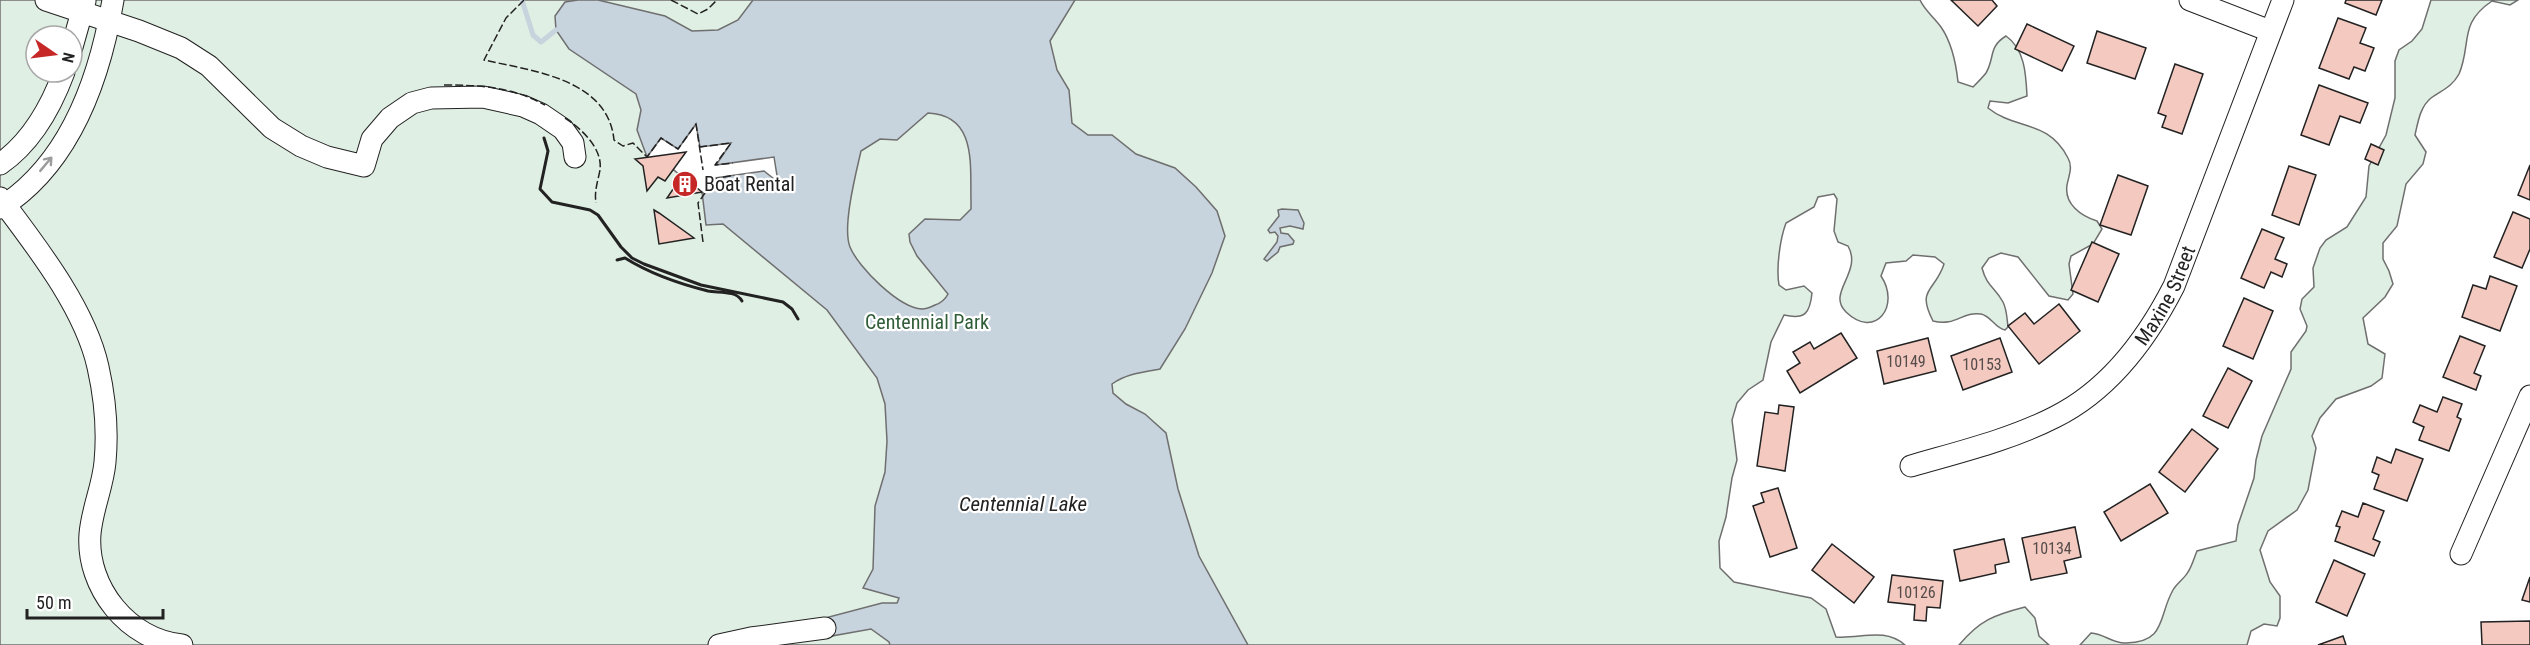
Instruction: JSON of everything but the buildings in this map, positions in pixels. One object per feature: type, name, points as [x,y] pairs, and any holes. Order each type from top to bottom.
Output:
[{"type":"street","points":[[46,0],[83,6],[109,23],[181,48],[209,66],[248,107],[272,128],[301,146],[327,157],[364,166],[372,139],[390,118],[412,103],[431,98],[483,97],[503,100],[541,114],[563,129],[573,143],[574,157]]},
{"type":"street","points":[[113,0],[99,62],[75,123],[59,149],[33,179],[2,204],[64,289],[87,333],[98,365],[104,400],[105,464],[90,533],[90,559],[99,586],[113,607],[131,624],[152,637],[182,645]]},
{"type":"street","points":[[2190,0],[2270,31]]},
{"type":"street","name":"Maxine Street","points":[[1911,466],[2012,435],[2056,417],[2083,400],[2137,347],[2158,318],[2174,286],[2283,0]]},
{"type":"street","points":[[78,24],[83,6]]},
{"type":"street","points":[[0,164],[32,134],[47,111],[59,84]]},
{"type":"street","points":[[2461,554],[2530,396]]},
{"type":"street","points":[[719,645],[751,638],[825,628]]},
{"type":"green space","name":"Centennial Park","points":[[0,0],[1920,0],[1941,27],[1951,46],[1958,82],[1973,87],[1989,68],[1994,49],[2000,40],[2006,36],[2012,41],[2021,55],[2027,96],[2008,103],[1990,101],[1988,108],[2009,120],[2041,131],[2060,146],[2070,165],[2068,198],[2075,208],[2085,216],[2097,221],[2102,229],[2093,244],[2071,256],[2069,264],[2073,294],[2068,300],[2049,296],[2018,257],[2001,253],[1989,258],[1982,268],[1986,279],[2004,305],[2008,327],[2005,330],[1981,314],[1969,315],[1948,322],[1933,321],[1926,302],[1927,296],[1944,264],[1935,257],[1913,255],[1906,261],[1886,263],[1881,276],[1888,298],[1882,316],[1875,321],[1857,320],[1841,305],[1840,297],[1849,273],[1851,256],[1848,246],[1838,242],[1834,231],[1837,199],[1834,194],[1818,197],[1814,207],[1786,223],[1779,254],[1779,285],[1786,290],[1804,286],[1812,293],[1810,306],[1802,316],[1784,315],[1771,342],[1763,380],[1748,390],[1737,403],[1732,420],[1737,460],[1719,541],[1720,568],[1734,582],[1811,598],[1826,609],[1836,637],[1881,635],[1889,636],[1905,645],[0,645]]},
{"type":"green space","points":[[2431,0],[2518,0],[2510,5],[2492,1],[2481,9],[2470,26],[2459,74],[2450,85],[2427,102],[2420,115],[2415,135],[2426,152],[2423,164],[2406,184],[2397,226],[2383,243],[2383,259],[2393,284],[2385,297],[2363,318],[2368,344],[2385,354],[2382,378],[2371,386],[2336,399],[2320,418],[2312,436],[2316,448],[2308,490],[2297,510],[2268,531],[2260,550],[2270,582],[2280,596],[2280,618],[2277,626],[2264,624],[2251,631],[2247,645],[2080,645],[2091,633],[2121,643],[2139,642],[2149,638],[2159,626],[2173,590],[2188,572],[2197,551],[2236,541],[2238,525],[2254,478],[2262,436],[2291,369],[2291,352],[2306,331],[2307,326],[2300,309],[2302,299],[2314,287],[2313,268],[2320,248],[2326,240],[2347,227],[2366,197],[2369,166],[2386,135],[2395,98],[2395,61],[2399,50],[2412,41],[2422,29]]},
{"type":"green space","points":[[2025,607],[2035,618],[2039,636],[2049,645],[1959,645],[1981,624]]},
{"type":"water","name":"Centennial Lake","points":[[598,0],[665,16],[692,31],[718,30],[738,20],[753,0],[1075,0],[1050,41],[1057,70],[1069,90],[1072,123],[1088,135],[1112,135],[1136,154],[1175,168],[1217,211],[1225,236],[1212,273],[1185,329],[1160,369],[1141,372],[1112,384],[1113,393],[1126,404],[1145,414],[1166,433],[1178,489],[1199,556],[1248,645],[890,645],[871,629],[826,637],[825,618],[882,603],[897,603],[899,598],[863,588],[873,569],[875,506],[885,472],[887,441],[885,404],[877,378],[827,310],[723,224],[706,225],[702,192],[669,166],[647,157],[637,130],[641,110],[636,94],[569,49],[556,30],[555,16],[565,2]],"holes":[[[928,113],[944,116],[963,132],[967,144],[971,172],[971,209],[960,220],[925,219],[909,234],[917,256],[948,294],[939,303],[922,309],[902,302],[880,285],[861,265],[850,247],[849,214],[861,151],[880,139],[897,140]]]},
{"type":"water","points":[[1278,210],[1298,210],[1304,223],[1303,229],[1290,226],[1280,228],[1281,233],[1288,234],[1294,241],[1293,244],[1280,247],[1278,252],[1267,261],[1264,259],[1277,242],[1278,236],[1275,232],[1270,233],[1268,230],[1279,216]]},
{"type":"pier","points":[[696,124],[700,147],[731,143],[716,165],[774,157],[778,182],[764,171],[715,178],[703,194],[669,166],[647,157],[661,138],[678,149]]},
{"type":"waterway","points":[[522,0],[533,35],[541,42],[556,30]]},
{"type":"fence","points":[[524,0],[506,18],[484,60],[545,74],[583,91],[598,103],[609,119],[614,140],[623,146],[633,143],[647,157],[661,138],[678,149],[696,124],[703,170]]},
{"type":"fence","points":[[671,0],[698,14],[708,9],[717,0]]},
{"type":"fence","points":[[444,85],[496,88],[520,94],[545,105]]},
{"type":"fence","points":[[565,118],[590,140],[598,155],[600,170],[596,203]]},
{"type":"fence","points":[[699,147],[731,143],[715,165],[733,163]]},
{"type":"fence","points":[[703,242],[698,203],[715,179],[734,175]]},
{"type":"wall","points":[[544,138],[548,151],[540,189],[552,202],[590,210],[598,215],[621,247],[632,258],[644,264],[701,285],[783,302],[792,309],[798,319]]},
{"type":"wall","points":[[617,260],[625,258],[665,278],[708,291],[736,295],[742,301]]},
{"type":"place","name":"Boat Rental","points":[[685,184]]}]
